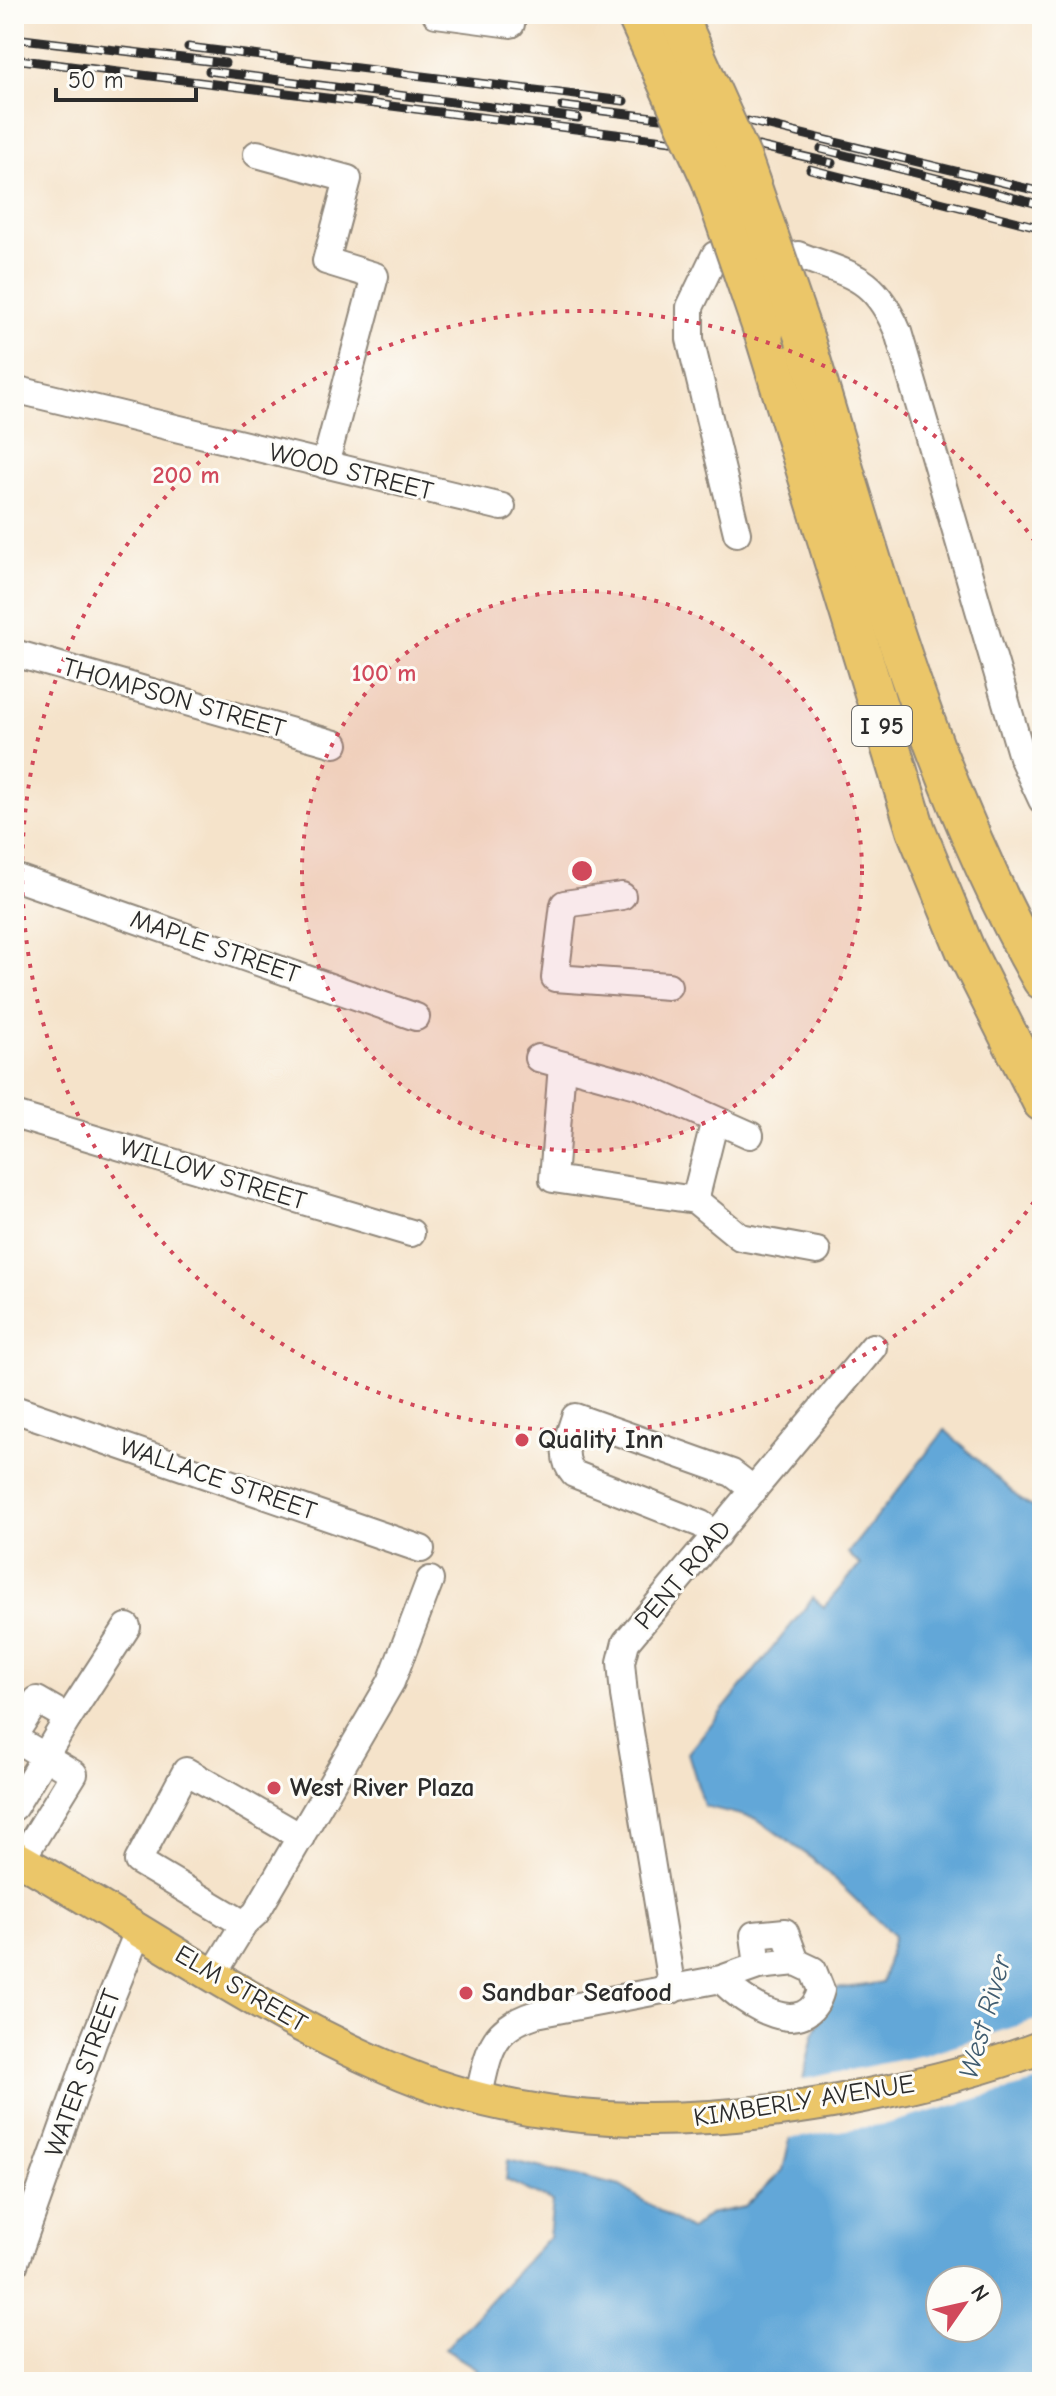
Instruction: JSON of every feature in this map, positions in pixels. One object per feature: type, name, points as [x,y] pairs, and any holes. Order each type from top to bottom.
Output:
[{"type":"highway","name":"I 95","points":[[636,14],[711,180],[764,334],[916,830],[965,949],[1042,1102]]},
{"type":"highway","name":"I 95","points":[[677,14],[743,161],[805,340],[935,752],[988,878],[1042,980]]},
{"type":"main road","name":"ELM STREET","points":[[17,1858],[315,2032],[388,2068],[478,2099]]},
{"type":"main road","name":"KIMBERLY AVENUE","points":[[478,2099],[534,2112],[605,2119],[676,2120],[760,2113],[922,2084],[1042,2047]]},
{"type":"street","points":[[436,14],[511,19]]},
{"type":"street","points":[[257,154],[348,179],[326,261],[375,276],[325,465]]},
{"type":"street","points":[[715,255],[690,307],[690,339],[737,533]]},
{"type":"street","points":[[798,255],[866,282],[885,302],[898,332],[1022,757],[1042,800]]},
{"type":"street","name":"WOOD STREET","points":[[14,389],[502,507]]},
{"type":"street","name":"THOMPSON STREET","points":[[14,653],[335,744]]},
{"type":"street","name":"MAPLE STREET","points":[[14,877],[416,1017]]},
{"type":"street","points":[[622,896],[564,904],[555,978],[668,986]]},
{"type":"street","points":[[750,1135],[640,1086],[550,1061],[553,1179],[695,1200],[740,1237],[817,1251]]},
{"type":"street","name":"WILLOW STREET","points":[[14,1115],[411,1233]]},
{"type":"street","points":[[695,1200],[715,1120]]},
{"type":"street","name":"PENT ROAD","points":[[672,1990],[621,1662],[626,1642],[873,1347]]},
{"type":"street","name":"WALLACE STREET","points":[[14,1409],[421,1549]]},
{"type":"street","points":[[717,1535],[701,1524],[574,1474],[565,1457],[575,1417],[732,1473],[754,1490]]},
{"type":"street","points":[[214,1973],[244,1924],[256,1913],[391,1682],[430,1580]]},
{"type":"street","points":[[14,1807],[127,1627]]},
{"type":"street","points":[[17,1858],[74,1774],[14,1736],[37,1700],[68,1718]]},
{"type":"street","points":[[244,1924],[138,1861],[186,1771],[301,1837]]},
{"type":"street","name":"WATER STREET","points":[[14,2265],[99,2027],[139,1929]]},
{"type":"street","points":[[478,2099],[493,2042],[515,2020],[672,1990],[721,1979],[758,1966],[796,1962],[813,1970],[821,1990],[812,2006],[797,2018],[783,2018],[736,1996],[721,1979]]},
{"type":"water","name":"West River","points":[[945,1430],[1021,1500],[1042,1514],[1042,1931],[1037,1948],[1042,1947],[1042,2382],[464,2382],[477,2369],[445,2349],[549,2237],[553,2202],[506,2180],[508,2160],[620,2186],[690,2230],[709,2214],[745,2207],[783,2170],[813,2035],[836,1989],[882,1983],[894,1936],[813,1859],[757,1819],[704,1806],[688,1753],[813,1598],[824,1607],[860,1565],[848,1553]]},
{"type":"pier","points":[[1042,2018],[1042,2081],[886,2124],[787,2139],[800,2080],[924,2055]]},
{"type":"railway","points":[[14,38],[225,63]]},
{"type":"railway","points":[[188,47],[624,101]]},
{"type":"railway","points":[[14,59],[672,141]]},
{"type":"railway","points":[[209,71],[578,118]]},
{"type":"railway","points":[[562,106],[661,118]]},
{"type":"railway","points":[[748,121],[1042,192]]},
{"type":"railway","points":[[758,146],[832,163]]},
{"type":"railway","points":[[821,149],[1042,205]]},
{"type":"railway","points":[[810,169],[1042,228]]},
{"type":"place","name":"Quality Inn","points":[[522,1440]]},
{"type":"place","name":"West River Plaza","points":[[274,1788]]},
{"type":"place","name":"Sandbar Seafood","points":[[466,1993]]}]
